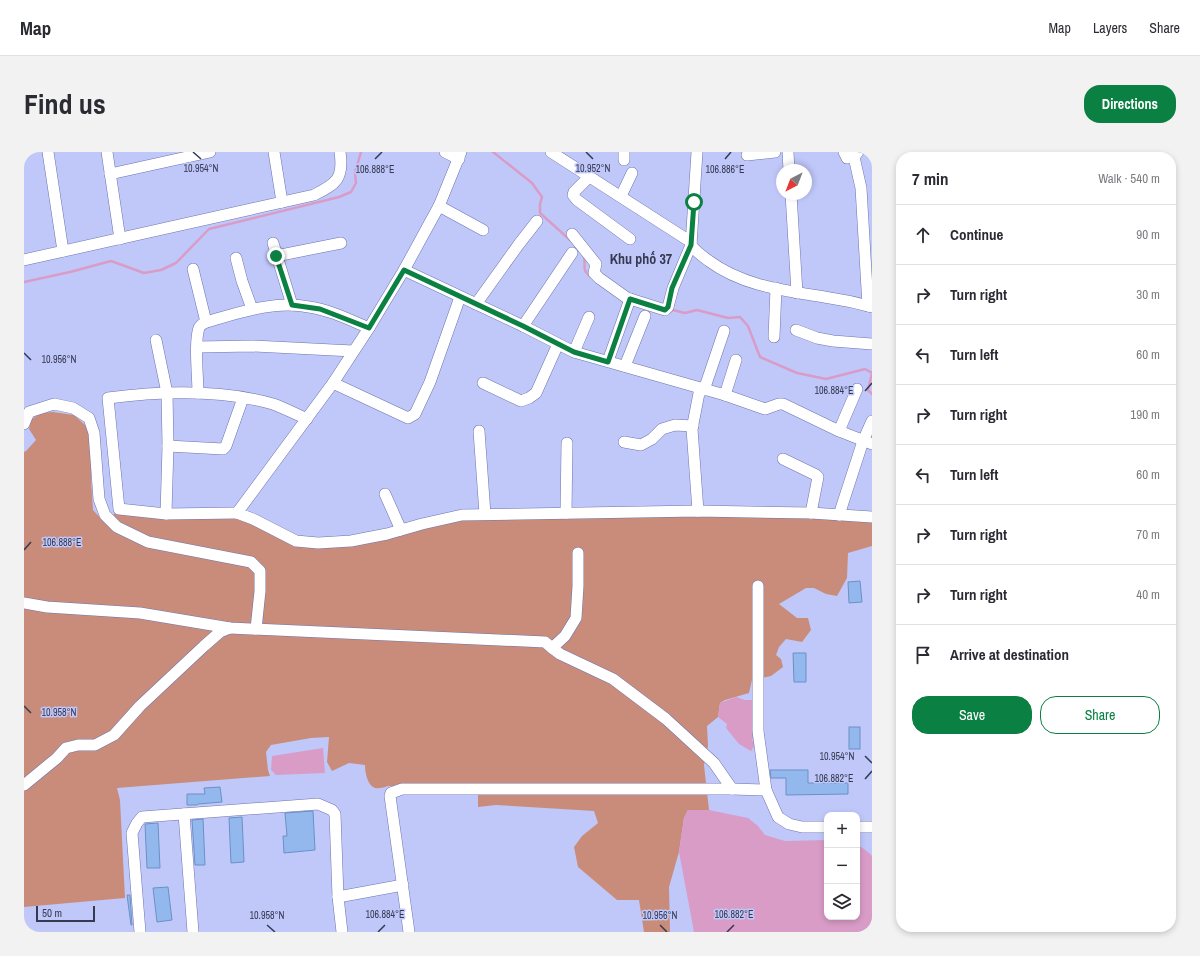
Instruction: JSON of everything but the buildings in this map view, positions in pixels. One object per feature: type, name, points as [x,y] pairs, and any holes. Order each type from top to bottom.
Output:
[{"type":"street","points":[[48,152],[63,251]]},
{"type":"street","points":[[107,152],[120,239]]},
{"type":"street","points":[[110,174],[210,152]]},
{"type":"street","points":[[274,152],[282,202]]},
{"type":"street","points":[[24,260],[314,195],[328,188],[338,179],[342,164],[340,152]]},
{"type":"street","points":[[237,513],[333,383],[369,328],[404,270],[439,206],[460,155],[445,152]]},
{"type":"street","points":[[551,152],[621,196],[691,244],[695,251],[718,268],[737,278],[797,293],[832,298],[870,306],[861,188],[852,154]]},
{"type":"street","points":[[572,234],[596,264],[595,275],[628,302],[665,310],[672,288],[691,244],[697,152]]},
{"type":"street","points":[[747,155],[775,152]]},
{"type":"street","points":[[788,152],[789,164]]},
{"type":"street","points":[[621,196],[632,173]]},
{"type":"street","points":[[589,177],[574,192],[573,195],[576,200],[630,239]]},
{"type":"street","points":[[791,200],[797,293]]},
{"type":"street","points":[[439,206],[483,230]]},
{"type":"street","points":[[476,304],[537,221]]},
{"type":"street","points":[[273,243],[292,305]]},
{"type":"street","points":[[276,256],[341,243]]},
{"type":"street","points":[[523,326],[572,253]]},
{"type":"street","points":[[236,258],[252,309]]},
{"type":"street","points":[[193,269],[206,322]]},
{"type":"street","points":[[404,270],[523,326],[574,352],[725,395],[765,409],[783,404],[868,443]]},
{"type":"street","points":[[774,338],[776,288]]},
{"type":"street","points":[[333,383],[408,418],[415,414],[430,382],[460,297]]},
{"type":"street","points":[[608,362],[628,302]]},
{"type":"street","points":[[198,393],[197,347],[199,329],[202,324],[206,322],[252,309],[292,305],[320,309],[369,328]]},
{"type":"street","points":[[625,366],[645,316]]},
{"type":"street","points":[[574,352],[590,317]]},
{"type":"street","points":[[796,330],[817,338],[833,341],[872,344]]},
{"type":"street","points":[[698,511],[693,426],[702,389],[724,331]]},
{"type":"street","points":[[156,340],[166,393],[168,446],[166,514]]},
{"type":"street","points":[[483,383],[521,401],[529,398],[536,392],[558,344]]},
{"type":"street","points":[[197,347],[253,346],[354,351]]},
{"type":"street","points":[[725,395],[736,360]]},
{"type":"street","points":[[839,431],[857,389]]},
{"type":"street","points":[[307,419],[271,404],[243,398],[198,393],[166,393],[108,398],[119,509],[166,514],[237,513],[253,519],[296,541],[318,543],[351,541],[462,514],[698,511],[811,513],[872,517]]},
{"type":"street","points":[[168,446],[223,449],[226,446],[243,398]]},
{"type":"street","points":[[24,424],[29,412],[54,404],[73,408],[89,418],[94,433],[99,499],[105,515],[117,527],[148,542],[251,562],[260,571],[260,591],[256,629]]},
{"type":"street","points":[[839,515],[868,443],[872,420]]},
{"type":"street","points":[[624,442],[641,445],[652,439],[662,429],[675,425],[693,426]]},
{"type":"street","points":[[480,431],[485,514]]},
{"type":"street","points":[[566,513],[567,443]]},
{"type":"street","points":[[782,459],[818,477],[811,513]]},
{"type":"street","points":[[385,494],[401,530]]},
{"type":"street","points":[[552,648],[565,636],[576,618],[578,553]]},
{"type":"street","points":[[758,586],[758,731],[766,790],[778,817],[789,824],[824,827]]},
{"type":"street","points":[[24,603],[48,607],[140,612],[230,628],[545,642],[560,654],[613,679],[666,719],[714,763],[732,789]]},
{"type":"street","points":[[24,784],[57,758],[66,748],[78,745],[96,745],[114,735],[140,706],[204,646],[220,632],[230,628]]},
{"type":"street","points":[[409,932],[390,796],[394,791],[402,789],[766,790]]},
{"type":"street","points":[[140,932],[132,833],[136,823],[142,817],[318,804],[332,810],[335,814],[338,896],[342,932]]},
{"type":"street","points":[[184,814],[193,932]]},
{"type":"street","points":[[860,827],[872,827]]},
{"type":"street","points":[[338,896],[403,885]]},
{"type":"shaded area","points":[[53,412],[74,415],[85,425],[90,435],[92,450],[91,479],[93,510],[105,523],[117,511],[237,516],[318,546],[462,517],[699,514],[872,520],[872,546],[848,553],[847,578],[837,596],[826,594],[814,588],[806,588],[779,604],[797,618],[808,618],[811,630],[802,642],[786,639],[779,647],[776,655],[781,659],[783,667],[771,676],[752,680],[749,693],[725,700],[720,703],[718,717],[707,726],[708,746],[704,765],[709,810],[688,810],[684,818],[679,852],[669,887],[670,932],[644,932],[639,900],[617,900],[578,867],[574,847],[582,836],[598,823],[594,811],[496,805],[478,807],[478,786],[388,786],[375,788],[368,781],[365,765],[349,763],[332,771],[327,762],[329,737],[311,738],[271,745],[266,752],[270,776],[117,788],[120,800],[125,898],[24,907],[24,452],[36,440],[29,429],[31,420],[40,413]]},
{"type":"shaded area","points":[[736,697],[745,700],[752,700],[754,705],[755,736],[752,740],[755,745],[751,751],[739,744],[726,728],[727,724],[718,717],[720,703]]},
{"type":"shaded area","points":[[323,748],[325,773],[276,775],[271,770],[272,756]]},
{"type":"shaded area","points":[[688,810],[709,810],[748,818],[758,826],[765,835],[785,841],[824,840],[824,920],[860,920],[860,846],[872,856],[872,932],[694,932],[679,852],[684,818]]},
{"type":"waterway","points":[[24,282],[111,261],[144,273],[161,270],[176,263],[209,229],[339,197],[351,192],[356,183],[355,173],[361,152]]},
{"type":"waterway","points":[[493,152],[532,183],[542,197],[540,213],[570,240]]},
{"type":"waterway","points":[[584,257],[585,270],[591,277]]},
{"type":"waterway","points":[[670,312],[673,310],[685,313],[697,310],[728,318],[740,317],[748,326],[760,357],[797,373],[826,379],[865,369],[872,373],[868,390],[872,394]]},
{"type":"district","name":"Khu phố 37","points":[[641,259]]},
{"type":"route","points":[[276,256],[292,305],[320,309],[369,328],[404,270],[523,326],[574,352],[608,362],[630,299],[665,310],[668,307],[672,288],[691,245],[694,202]]}]
